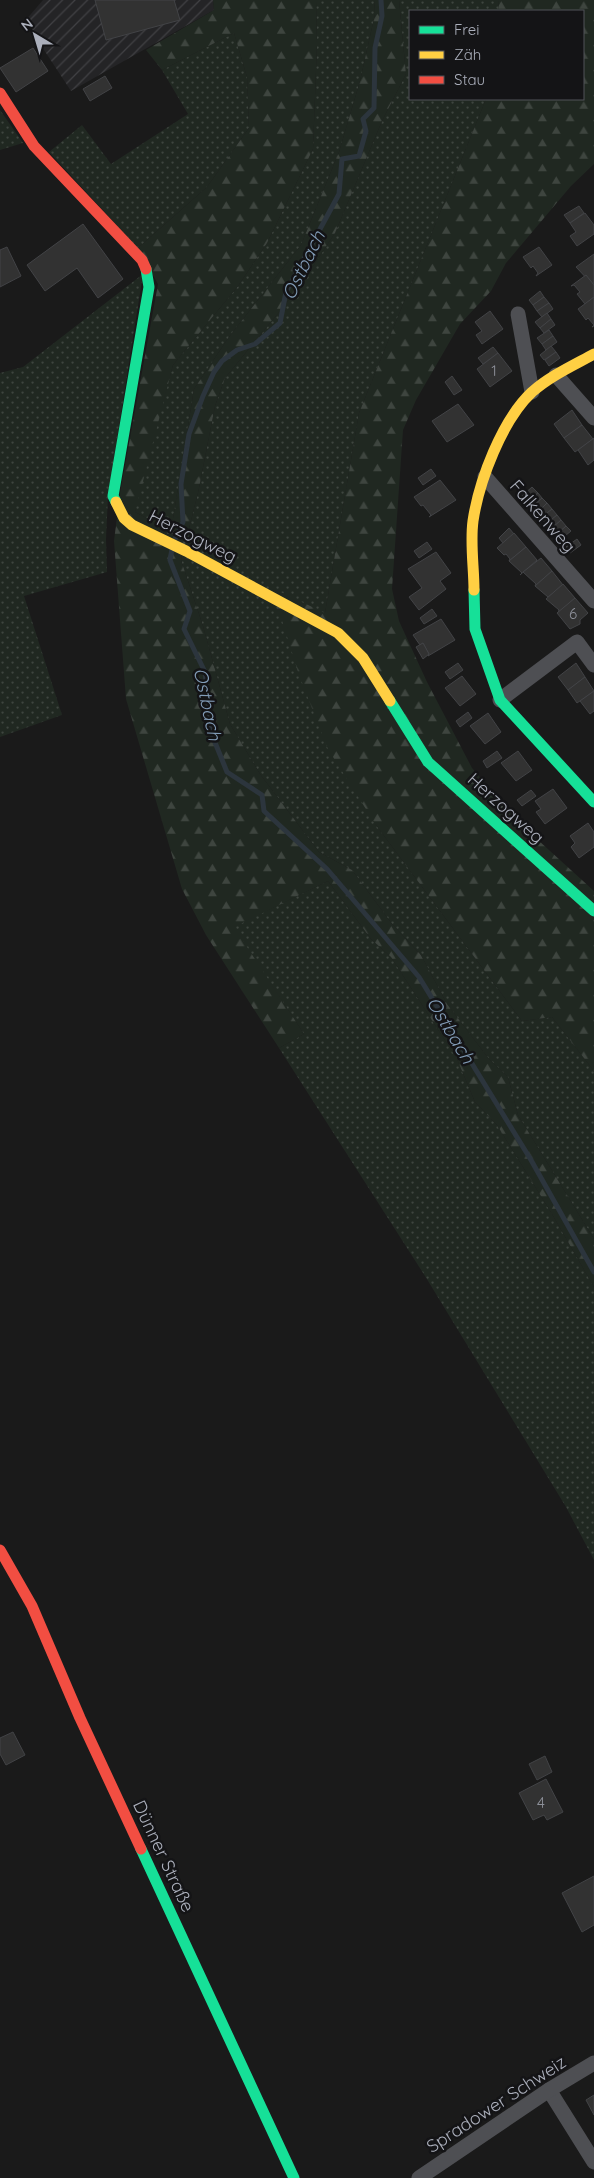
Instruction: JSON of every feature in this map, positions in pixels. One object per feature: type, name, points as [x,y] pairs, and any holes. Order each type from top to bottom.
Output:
[{"type":"street","name":"Herzogweg","points":[[0,93],[34,146],[142,260],[148,273],[148,287],[113,496],[124,518],[132,525],[186,550],[338,633],[363,658],[428,762],[594,911]]},
{"type":"street","points":[[518,314],[532,392]]},
{"type":"street","points":[[594,354],[556,375],[532,392],[501,434],[485,477],[473,522],[475,629],[500,700],[594,802]]},
{"type":"street","points":[[556,375],[594,418]]},
{"type":"street","name":"Falkenweg","points":[[485,477],[594,602]]},
{"type":"street","points":[[500,700],[576,642],[594,665]]},
{"type":"street","name":"Dünner Straße","points":[[0,1550],[32,1606],[80,1718],[294,2178]]},
{"type":"street","name":"Spradower Schweiz","points":[[419,2178],[549,2090],[594,2063]]},
{"type":"street","points":[[549,2090],[594,2162]]},
{"type":"shaded area","points":[[43,0],[213,0],[214,10],[71,91],[25,21]]},
{"type":"green space","points":[[213,0],[316,0],[317,44],[313,149],[267,243],[238,286],[173,365],[135,512],[171,531],[194,389],[229,337],[301,245],[339,152],[360,81],[375,14],[374,0],[399,0],[406,74],[382,121],[335,233],[298,289],[225,378],[215,406],[198,493],[181,560],[203,626],[230,724],[260,774],[319,852],[352,870],[392,924],[421,955],[447,1004],[489,1059],[508,1077],[518,1115],[594,1239],[594,1287],[497,1125],[475,1102],[457,1059],[391,957],[371,939],[328,881],[234,927],[304,1034],[279,1048],[206,935],[182,889],[126,699],[114,541],[120,493],[158,284],[138,248],[207,187],[249,128],[247,77],[234,33],[162,70],[146,50],[214,10]]},
{"type":"green space","points":[[316,0],[374,0],[375,14],[360,81],[339,152],[301,245],[229,337],[194,389],[171,531],[135,512],[138,493],[173,365],[238,286],[267,243],[313,149],[317,44]]},
{"type":"green space","points":[[399,0],[499,0],[498,10],[409,10],[409,100],[486,100],[359,413],[325,613],[376,825],[522,1021],[552,1017],[594,1071],[594,1239],[518,1115],[508,1077],[489,1059],[447,1004],[421,955],[392,924],[352,870],[319,852],[260,774],[230,724],[203,626],[181,560],[198,493],[215,406],[225,378],[298,289],[335,233],[382,121],[406,74]]},
{"type":"green space","points":[[499,0],[594,0],[594,164],[571,186],[506,263],[491,291],[460,324],[416,400],[403,430],[392,589],[399,621],[427,682],[472,768],[516,820],[594,891],[594,1071],[552,1017],[522,1021],[376,825],[328,749],[299,675],[272,588],[325,613],[359,413],[486,100],[584,100],[584,10],[498,10]]},
{"type":"green space","points":[[234,33],[247,77],[249,128],[207,187],[138,248],[49,152],[82,125],[111,164],[188,114],[162,70]]},
{"type":"green space","points":[[0,110],[23,143],[0,150]]},
{"type":"green space","points":[[143,274],[108,496],[107,572],[24,596],[62,715],[0,737],[0,373],[23,367]]},
{"type":"green space","points":[[328,881],[371,939],[391,957],[457,1059],[475,1102],[497,1125],[594,1287],[594,1560],[566,1507],[425,1276],[279,1048],[304,1034],[233,927]]},
{"type":"building","points":[[95,0],[174,0],[180,20],[106,40]]},
{"type":"building","points":[[33,48],[48,71],[16,92],[0,68]]},
{"type":"building","points":[[105,76],[112,88],[90,101],[83,89]]},
{"type":"building","points":[[579,206],[584,213],[570,223],[564,215]]},
{"type":"building","points":[[585,213],[594,225],[594,234],[577,246],[570,236],[576,232],[570,223]]},
{"type":"building","points":[[83,224],[123,279],[98,298],[77,268],[45,291],[27,265]]},
{"type":"building","points":[[7,247],[21,276],[0,287],[0,250]]},
{"type":"building","points":[[539,247],[552,265],[536,276],[538,273],[533,266],[531,268],[523,257]]},
{"type":"building","points":[[594,254],[594,283],[592,284],[576,267]]},
{"type":"building","points":[[586,275],[594,285],[594,297],[585,304],[577,294],[580,292],[574,285],[571,286]]},
{"type":"building","points":[[540,291],[544,297],[533,305],[529,300]]},
{"type":"building","points":[[544,297],[549,303],[537,311],[533,305]]},
{"type":"building","points":[[594,297],[594,325],[588,318],[586,320],[578,309]]},
{"type":"building","points":[[549,303],[553,309],[542,317],[537,311]]},
{"type":"building","points":[[490,311],[503,329],[482,344],[476,335],[482,331],[475,322]]},
{"type":"building","points":[[547,313],[551,319],[540,328],[535,322]]},
{"type":"building","points":[[551,319],[555,325],[544,333],[540,328]]},
{"type":"building","points":[[549,330],[553,336],[542,344],[537,338]]},
{"type":"building","points":[[553,336],[557,342],[546,350],[542,344]]},
{"type":"building","points":[[551,346],[556,352],[544,360],[540,355]]},
{"type":"building","points":[[493,347],[498,353],[483,364],[478,358]]},
{"type":"building","points":[[556,352],[560,358],[549,366],[545,360]]},
{"type":"building","points":[[498,353],[512,371],[490,387],[477,369]]},
{"type":"building","points":[[452,376],[462,390],[454,395],[445,382]]},
{"type":"building","points":[[458,404],[474,425],[447,442],[432,421]]},
{"type":"building","points":[[572,410],[582,425],[564,438],[554,424]]},
{"type":"building","points":[[582,425],[593,439],[575,452],[564,438]]},
{"type":"building","points":[[594,438],[594,460],[588,465],[578,450]]},
{"type":"building","points":[[431,469],[436,476],[423,485],[418,478]]},
{"type":"building","points":[[440,480],[456,500],[429,517],[431,515],[414,497]]},
{"type":"building","points":[[532,487],[538,493],[527,502],[522,496]]},
{"type":"building","points":[[538,493],[542,498],[532,507],[527,502]]},
{"type":"building","points":[[542,498],[547,503],[537,513],[532,507]]},
{"type":"building","points":[[547,503],[552,509],[541,518],[537,513]]},
{"type":"building","points":[[552,509],[557,515],[546,524],[541,518]]},
{"type":"building","points":[[557,515],[561,520],[551,529],[546,524]]},
{"type":"building","points":[[561,520],[566,526],[556,535],[551,529]]},
{"type":"building","points":[[566,526],[571,531],[560,540],[556,535]]},
{"type":"building","points":[[509,528],[514,534],[503,543],[499,538]]},
{"type":"building","points":[[514,533],[526,547],[509,561],[510,559],[506,554],[504,555],[497,548]]},
{"type":"building","points":[[577,539],[581,545],[570,553],[566,547]]},
{"type":"building","points":[[427,542],[432,549],[419,558],[414,551]]},
{"type":"building","points":[[526,547],[537,560],[520,575],[522,573],[509,561]]},
{"type":"building","points":[[436,552],[451,573],[440,581],[446,589],[419,610],[409,597],[422,588],[408,569]]},
{"type":"building","points":[[541,558],[552,571],[535,586],[536,584],[523,572]]},
{"type":"building","points":[[552,571],[563,585],[548,597],[535,586]]},
{"type":"building","points":[[563,584],[575,598],[558,613],[559,610],[546,599]]},
{"type":"building","points":[[575,598],[588,613],[580,620],[580,624],[570,629],[557,613]]},
{"type":"building","points":[[432,609],[437,616],[424,624],[420,618]]},
{"type":"building","points":[[441,619],[455,640],[428,656],[429,654],[423,643],[420,645],[413,635]]},
{"type":"building","points":[[423,643],[429,654],[423,659],[416,647]]},
{"type":"building","points":[[458,663],[463,670],[450,679],[445,672]]},
{"type":"building","points":[[576,663],[585,677],[568,690],[558,677]]},
{"type":"building","points":[[462,676],[476,694],[460,706],[445,688]]},
{"type":"building","points":[[585,677],[594,691],[577,703],[568,690]]},
{"type":"building","points":[[594,691],[594,711],[590,714],[580,701]]},
{"type":"building","points":[[468,712],[472,718],[460,727],[456,721]]},
{"type":"building","points":[[488,713],[501,732],[485,744],[470,726]]},
{"type":"building","points":[[497,751],[502,758],[487,768],[483,761]]},
{"type":"building","points":[[518,751],[532,770],[516,781],[501,763]]},
{"type":"building","points":[[553,789],[567,808],[545,824],[536,812],[541,809],[535,801]]},
{"type":"building","points":[[531,790],[536,796],[522,806],[517,800]]},
{"type":"building","points":[[588,823],[594,832],[594,847],[579,858],[571,847],[575,843],[570,836]]},
{"type":"building","points":[[13,1732],[25,1755],[6,1765],[0,1754],[0,1738]]},
{"type":"building","points":[[545,1756],[552,1772],[537,1780],[529,1764]]},
{"type":"building","points":[[546,1779],[563,1812],[547,1820],[544,1815],[533,1820],[519,1793]]},
{"type":"building","points":[[594,1876],[594,1925],[582,1932],[562,1893]]},
{"type":"building","points":[[594,2095],[594,2115],[586,2100]]},
{"type":"waterway","name":"Ostbach","points":[[175,539],[183,522],[181,484],[189,434],[214,372],[222,361],[237,350],[255,344],[280,323],[286,292],[339,194],[342,159],[359,156],[366,131],[363,119],[374,108],[375,48],[382,16],[381,0]]},
{"type":"waterway","name":"Ostbach","points":[[172,549],[170,560],[190,611],[184,629],[205,672],[212,735],[227,772],[262,795],[264,811],[327,869],[419,977],[531,1160],[594,1272]]},
{"type":"traffic: fast","points":[[116,502],[113,496],[149,287],[146,269]]},
{"type":"traffic: fast","points":[[474,590],[475,629],[500,700],[594,802]]},
{"type":"traffic: fast","points":[[390,701],[428,762],[594,911]]},
{"type":"traffic: fast","points":[[141,1849],[294,2178]]},
{"type":"traffic: slow","points":[[474,590],[473,521],[486,470],[502,435],[511,418],[532,392],[554,376],[594,354]]},
{"type":"traffic: slow","points":[[116,502],[124,518],[132,525],[186,551],[338,633],[363,658],[390,701]]},
{"type":"traffic: jam","points":[[0,93],[34,146],[142,260],[146,269]]},
{"type":"traffic: jam","points":[[0,1550],[32,1606],[80,1718],[141,1849]]}]
